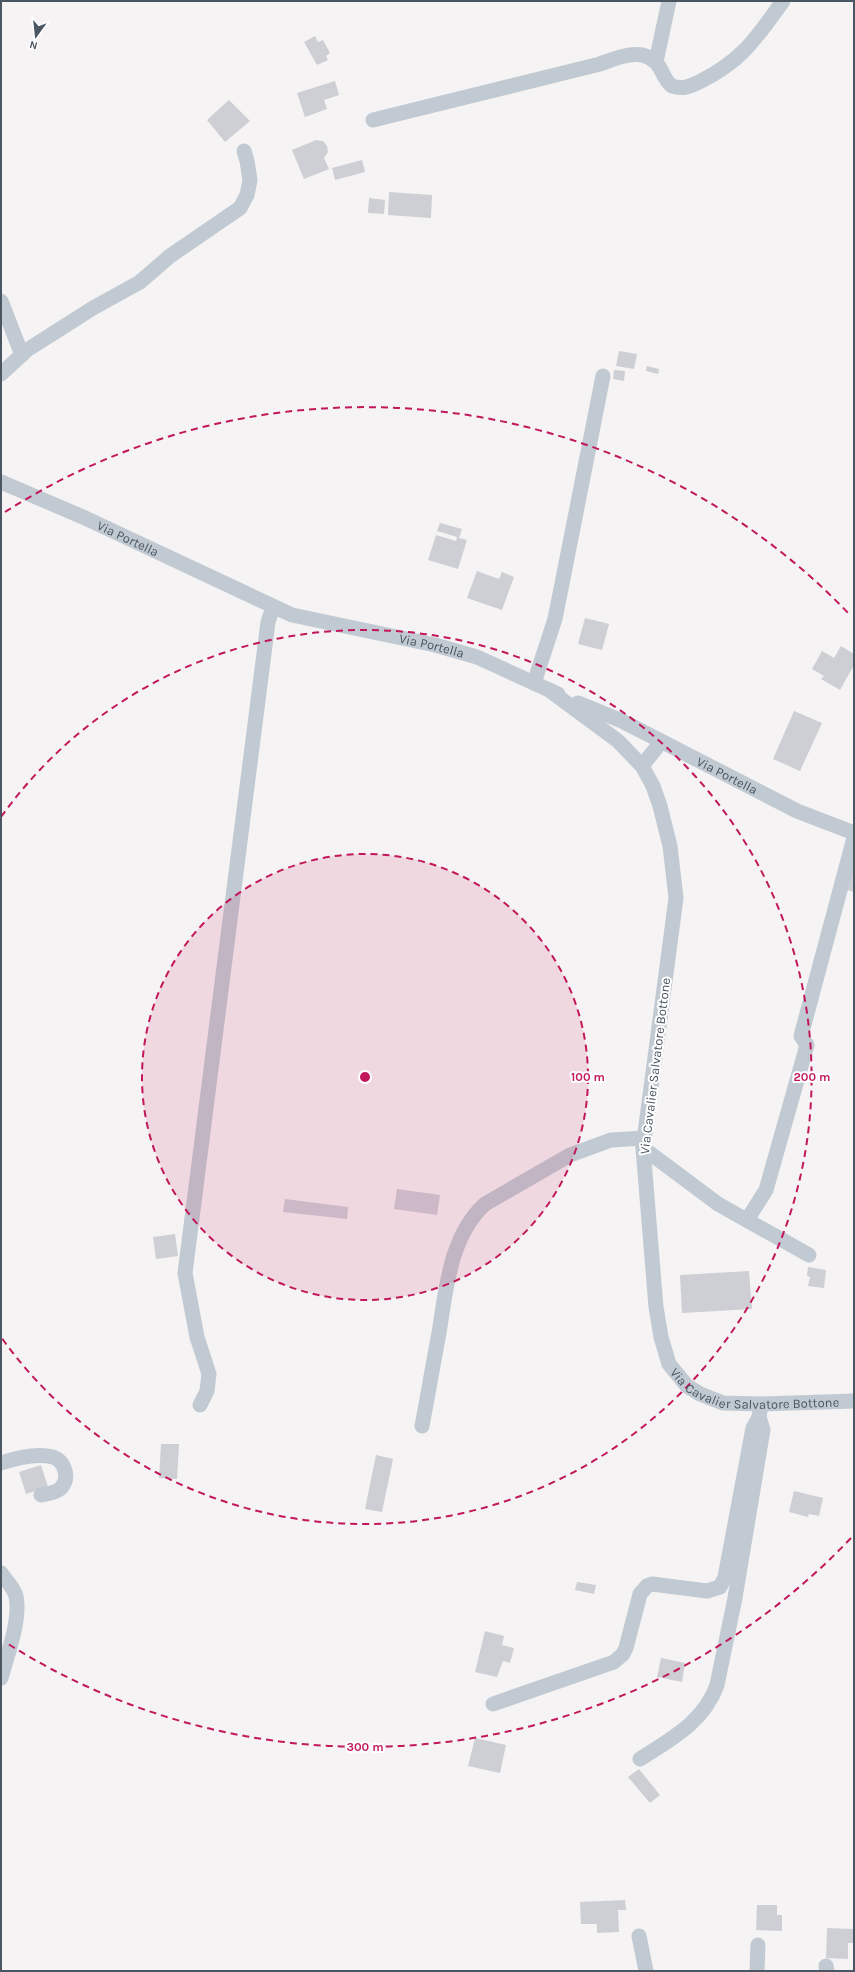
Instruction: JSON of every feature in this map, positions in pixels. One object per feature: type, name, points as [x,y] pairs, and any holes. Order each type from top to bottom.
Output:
[{"type":"street","points":[[656,62],[669,1]]},
{"type":"street","points":[[373,120],[600,64],[625,55],[642,56],[656,62],[670,85],[679,88],[689,87],[719,72],[748,48],[783,1]]},
{"type":"street","points":[[1,374],[22,355],[93,308],[140,282],[170,256],[240,208],[247,195],[250,180],[244,151]]},
{"type":"street","points":[[1,301],[22,355]]},
{"type":"street","points":[[534,683],[555,619],[603,376]]},
{"type":"street","name":"Via Portella","points":[[1,482],[83,518],[292,615],[435,645],[477,657],[622,722],[798,812],[854,833]]},
{"type":"street","points":[[200,1405],[207,1391],[209,1374],[197,1337],[185,1272],[268,622],[273,607]]},
{"type":"street","name":"Via Cavalier Salvatore Bottone","points":[[549,690],[589,718],[618,741],[642,766],[653,786],[664,819],[674,872],[676,898],[644,1143],[656,1307],[661,1337],[669,1364],[687,1386],[712,1400],[723,1403],[760,1410],[854,1401]]},
{"type":"street","points":[[642,766],[661,742]]},
{"type":"street","points":[[747,1220],[766,1190],[807,1045],[801,1036],[854,838]]},
{"type":"street","points":[[422,1426],[448,1281],[461,1238],[475,1214],[485,1204],[570,1155],[611,1140],[644,1143],[718,1204],[809,1255]]},
{"type":"street","points":[[493,1704],[614,1662],[623,1654],[626,1648],[640,1594],[647,1586],[652,1584],[707,1591],[720,1587],[725,1577],[753,1428],[760,1410]]},
{"type":"street","points":[[640,1759],[688,1727],[698,1718],[712,1697],[717,1685],[735,1598],[763,1430],[760,1410]]},
{"type":"street","points":[[1,1463],[44,1456],[55,1458],[63,1465],[66,1475],[65,1482],[60,1489],[41,1495]]},
{"type":"street","points":[[1,1573],[16,1596],[15,1621],[1,1678]]},
{"type":"street","points":[[639,1936],[646,1971]]},
{"type":"street","points":[[757,1971],[758,1945]]},
{"type":"building","points":[[315,36],[318,42],[323,40],[330,53],[326,56],[328,60],[317,65],[304,42]]},
{"type":"building","points":[[335,81],[339,95],[324,100],[327,109],[305,117],[297,93]]},
{"type":"building","points":[[229,100],[250,121],[225,142],[207,120]]},
{"type":"building","points":[[316,140],[323,141],[327,146],[328,152],[324,158],[329,169],[304,179],[292,150]]},
{"type":"building","points":[[362,160],[365,172],[335,180],[332,168]]},
{"type":"building","points":[[389,192],[432,195],[431,218],[388,215]]},
{"type":"building","points":[[369,198],[385,200],[384,214],[368,213]]},
{"type":"building","points":[[619,351],[637,354],[634,369],[616,366]]},
{"type":"building","points":[[647,366],[659,369],[658,374],[646,371]]},
{"type":"building","points":[[614,370],[625,371],[624,381],[613,379]]},
{"type":"building","points":[[440,523],[462,529],[459,538],[467,540],[458,569],[428,560],[436,535],[456,541],[457,537],[437,531]]},
{"type":"building","points":[[477,571],[499,579],[502,572],[514,577],[502,610],[467,598]]},
{"type":"building","points":[[585,618],[609,624],[602,650],[578,644]]},
{"type":"building","points":[[841,646],[854,654],[854,665],[840,690],[821,679],[824,676],[812,669],[822,651],[834,658]]},
{"type":"building","points":[[794,711],[822,723],[800,771],[773,759]]},
{"type":"building","points":[[854,863],[854,892],[844,889]]},
{"type":"building","points":[[397,1189],[440,1195],[437,1215],[394,1209]]},
{"type":"building","points":[[285,1199],[348,1207],[347,1219],[283,1212]]},
{"type":"building","points":[[175,1234],[178,1256],[156,1259],[153,1237]]},
{"type":"building","points":[[808,1267],[826,1270],[824,1288],[808,1286],[810,1277],[807,1276]]},
{"type":"building","points":[[749,1271],[752,1309],[682,1313],[680,1275]]},
{"type":"building","points":[[161,1444],[179,1444],[177,1479],[159,1478]]},
{"type":"building","points":[[376,1455],[393,1459],[382,1512],[365,1509]]},
{"type":"building","points":[[41,1465],[48,1487],[26,1494],[19,1472]]},
{"type":"building","points":[[794,1491],[823,1498],[819,1516],[809,1514],[808,1517],[789,1512]]},
{"type":"building","points":[[577,1582],[596,1585],[594,1594],[575,1590]]},
{"type":"building","points":[[485,1631],[504,1636],[502,1645],[514,1648],[510,1663],[503,1661],[497,1677],[475,1672]]},
{"type":"building","points":[[661,1658],[685,1663],[682,1682],[657,1677]]},
{"type":"building","points":[[475,1738],[506,1745],[500,1773],[468,1766]]},
{"type":"building","points":[[639,1769],[660,1795],[650,1803],[628,1777]]},
{"type":"building","points":[[625,1900],[626,1910],[618,1910],[619,1932],[597,1933],[597,1924],[581,1924],[580,1902]]},
{"type":"building","points":[[757,1905],[777,1905],[777,1915],[782,1915],[782,1931],[756,1930]]},
{"type":"building","points":[[827,1928],[854,1929],[853,1943],[848,1943],[848,1959],[826,1958]]}]
